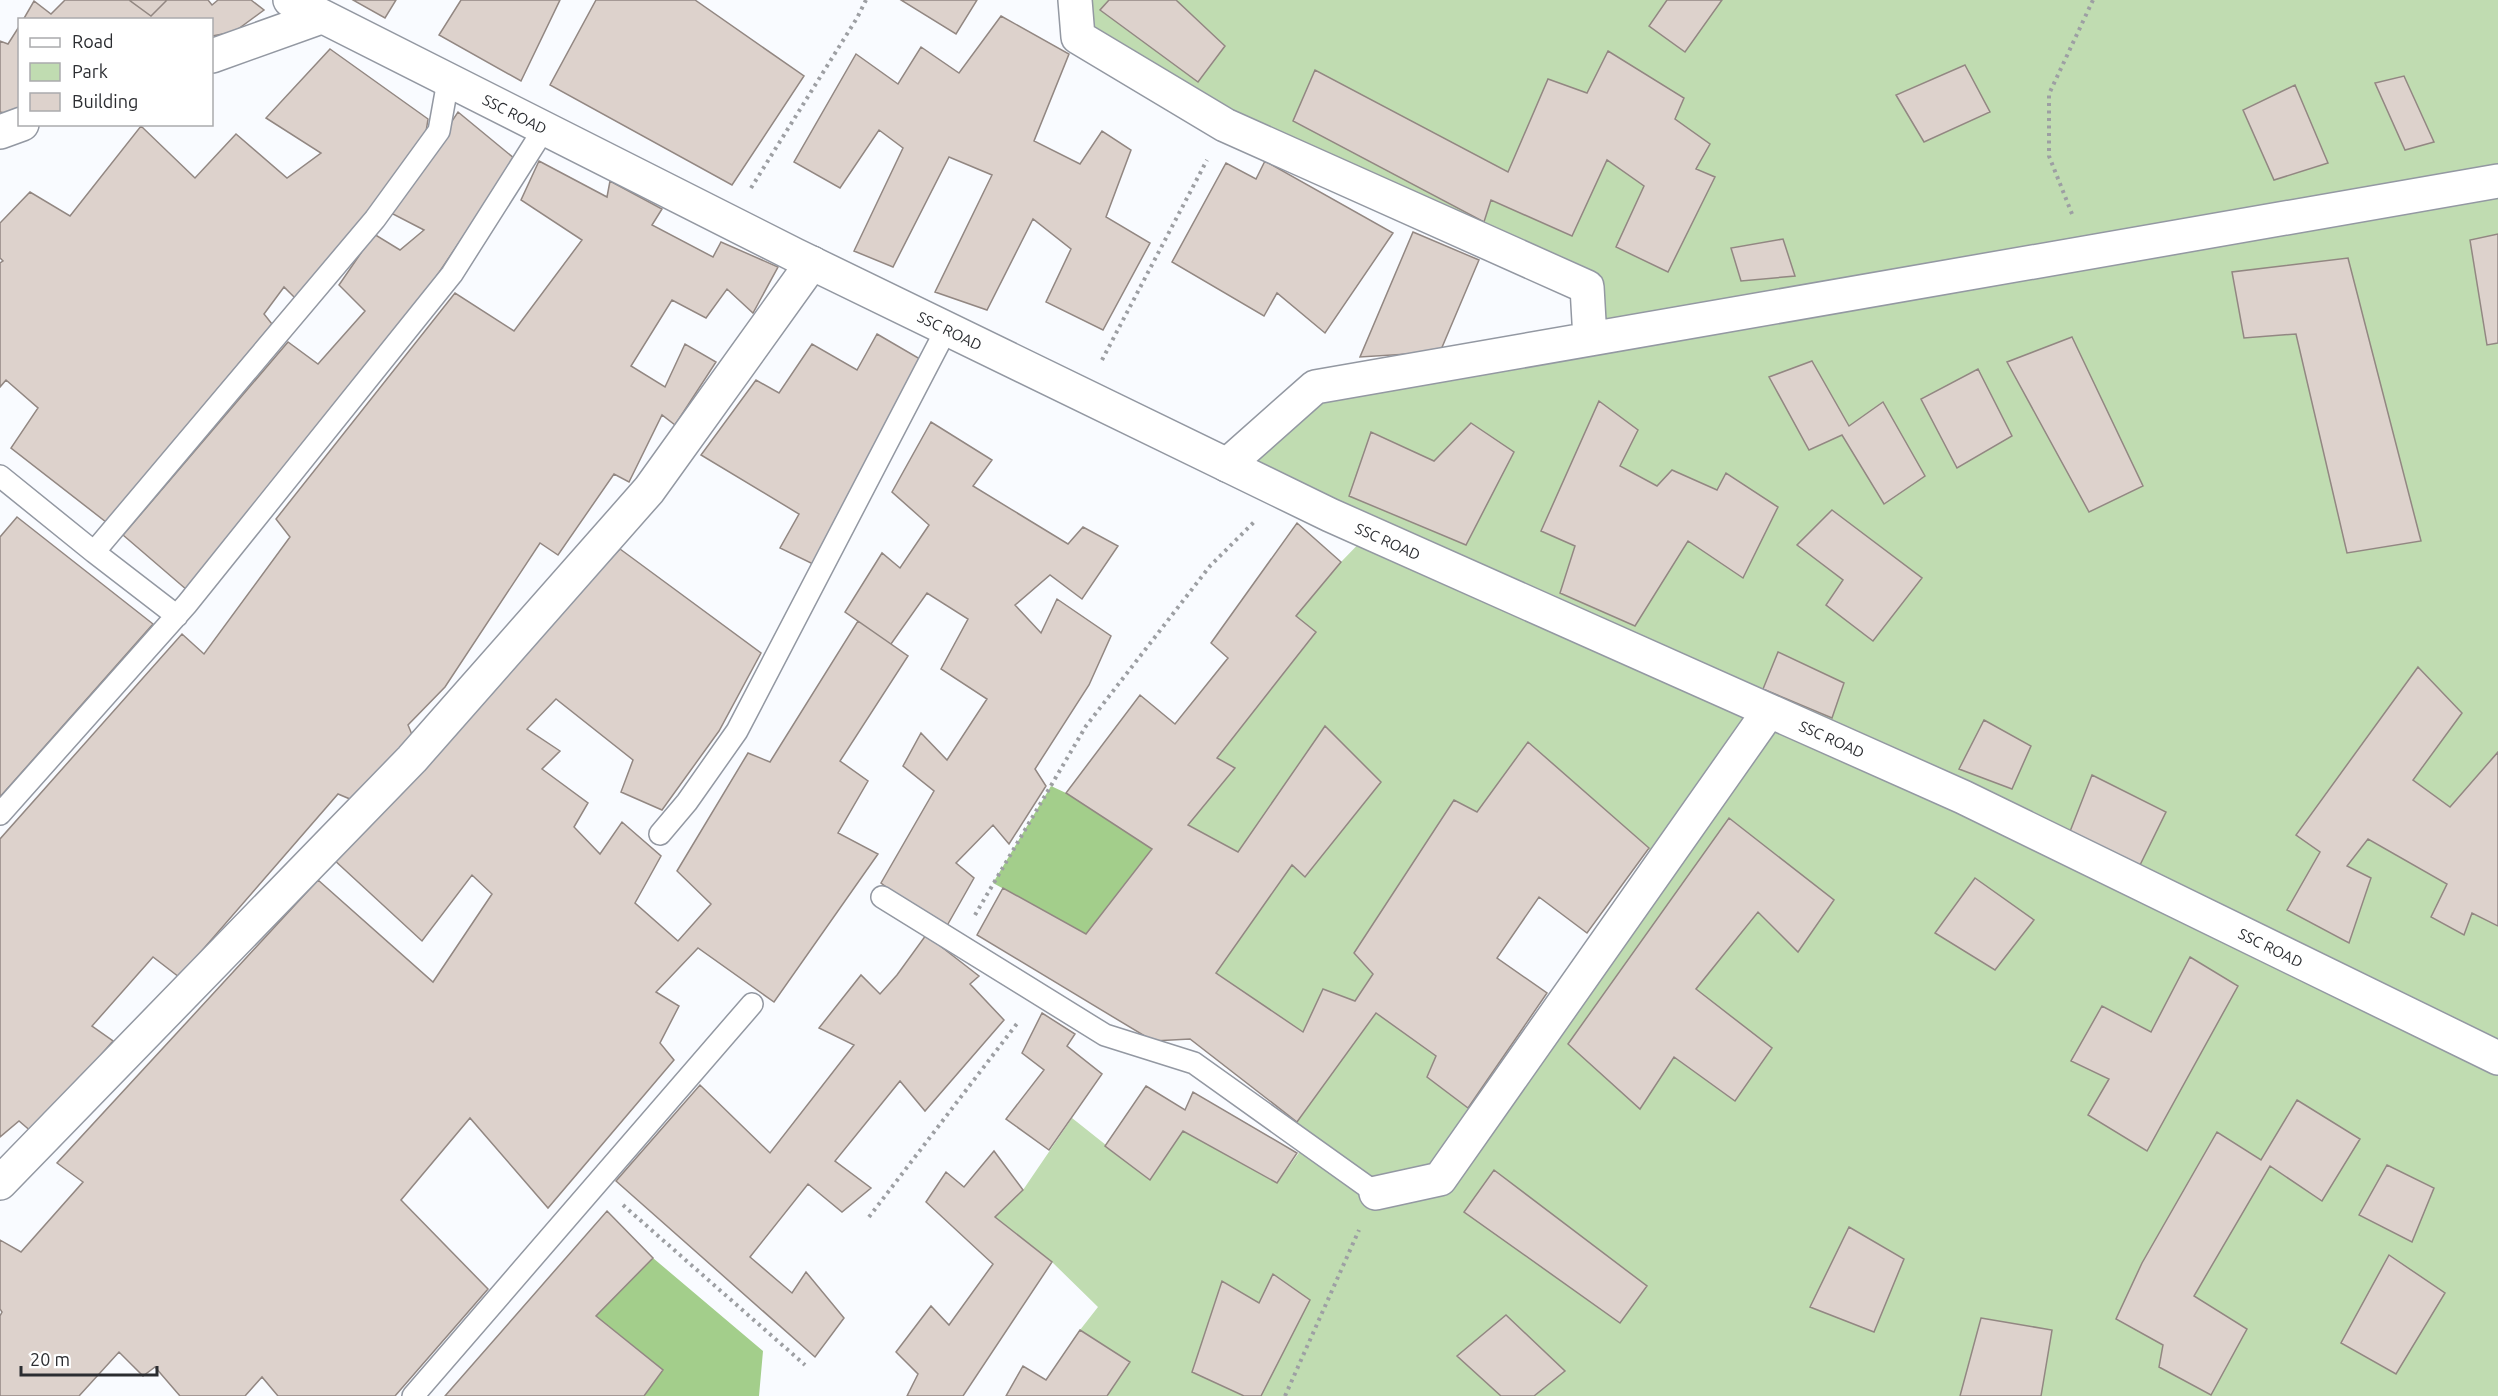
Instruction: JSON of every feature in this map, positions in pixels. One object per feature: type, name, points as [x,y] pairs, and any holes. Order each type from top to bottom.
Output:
[{"type":"street","name":"SSC ROAD","points":[[290,0],[321,18],[812,263],[1227,465],[1963,797],[2498,1058]]},
{"type":"street","points":[[1075,0],[1078,37],[1226,125],[1587,287],[1590,339]]},
{"type":"street","points":[[213,56],[321,18]]},
{"type":"street","points":[[0,132],[18,125]]},
{"type":"street","points":[[1227,465],[1315,387],[2498,181]]},
{"type":"street","points":[[0,1183],[420,750],[649,490],[812,263]]},
{"type":"street","points":[[1376,1193],[1440,1179],[1769,711]]},
{"type":"lane","points":[[94,552],[375,219],[439,131],[448,81]]},
{"type":"lane","points":[[0,814],[177,616],[452,274],[544,129]]},
{"type":"lane","points":[[660,834],[687,802],[737,731],[947,328]]},
{"type":"lane","points":[[4,488],[94,552],[177,616]]},
{"type":"lane","points":[[882,897],[1105,1035],[1194,1063],[1376,1193]]},
{"type":"lane","points":[[413,1396],[752,1004]]},
{"type":"path","points":[[730,222],[866,0]]},
{"type":"path","points":[[2087,254],[2049,156],[2049,94],[2093,0]]},
{"type":"path","points":[[1083,395],[1226,125]]},
{"type":"path","points":[[958,944],[1086,726],[1210,566],[1284,492]]},
{"type":"path","points":[[869,1217],[1039,994]]},
{"type":"path","points":[[597,1183],[805,1365]]},
{"type":"path","points":[[1285,1396],[1376,1193]]},
{"type":"green space","points":[[1075,0],[2498,0],[2498,1058],[1227,465],[1315,387],[1590,339],[1587,288],[1078,37]]},
{"type":"green space","points":[[1370,532],[2498,1062],[2498,1396],[1107,1396],[1130,1362],[1080,1330],[1098,1307],[1052,1262],[995,1217],[1023,1190],[1072,1118],[1150,1180],[1183,1131],[1277,1183],[1306,1143],[1297,1122],[1376,1013],[1436,1056],[1427,1077],[1483,1119],[1663,862],[1528,742],[1477,812],[1454,800],[1354,953],[1373,974],[1355,1001],[1323,989],[1303,1032],[1216,973],[1292,865],[1305,877],[1381,782],[1238,852],[1188,825],[1234,769],[1217,758],[1316,633],[1296,616],[1341,562]]},
{"type":"green space","points":[[1051,786],[1066,793],[1152,849],[1086,934],[993,883]]},
{"type":"green space","points":[[653,1258],[763,1351],[759,1396],[644,1396],[663,1370],[596,1316]]},
{"type":"building","points":[[65,0],[129,0],[151,16],[167,0],[208,0],[212,5],[218,0],[251,0],[264,10],[234,32],[213,36],[213,18],[24,18],[34,1],[51,14]]},
{"type":"building","points":[[129,0],[167,0],[151,16]]},
{"type":"building","points":[[353,0],[396,0],[385,18]]},
{"type":"building","points":[[461,0],[560,0],[521,81],[439,35]]},
{"type":"building","points":[[596,0],[695,0],[804,76],[732,185],[550,85]]},
{"type":"building","points":[[901,0],[977,0],[956,34]]},
{"type":"building","points":[[1109,0],[1176,0],[1225,46],[1198,82],[1100,10]]},
{"type":"building","points":[[1667,0],[1722,0],[1685,52],[1649,26]]},
{"type":"building","points":[[1001,16],[1069,54],[1034,141],[1080,164],[1102,131],[1131,150],[1106,217],[1150,243],[1103,330],[1046,302],[1071,249],[1033,219],[987,310],[935,292],[992,175],[949,157],[893,267],[854,251],[903,148],[879,130],[840,188],[794,162],[856,54],[898,84],[921,47],[959,73]]},
{"type":"building","points":[[18,28],[18,116],[0,112],[0,41],[8,44]]},
{"type":"building","points":[[330,49],[428,119],[425,138],[367,215],[295,298],[284,287],[264,314],[272,324],[106,522],[11,448],[38,408],[6,380],[0,387],[0,263],[3,261],[0,258],[0,223],[30,192],[70,216],[141,126],[195,178],[236,134],[287,178],[321,153],[266,118]]},
{"type":"building","points":[[1608,51],[1684,98],[1675,119],[1710,144],[1696,169],[1715,177],[1668,272],[1616,247],[1644,186],[1607,160],[1572,236],[1491,200],[1484,222],[1293,121],[1315,70],[1508,172],[1548,79],[1587,93]]},
{"type":"building","points":[[1965,65],[1990,112],[1924,142],[1896,95]]},
{"type":"building","points":[[2404,76],[2434,142],[2405,150],[2375,83]]},
{"type":"building","points":[[2295,85],[2328,163],[2274,180],[2243,110]]},
{"type":"building","points":[[458,112],[515,159],[434,280],[187,590],[123,535],[288,342],[318,364],[365,311],[339,285],[374,234],[400,250],[424,230],[391,213]]},
{"type":"building","points":[[539,161],[607,197],[610,181],[662,209],[652,225],[713,257],[721,242],[778,267],[753,313],[727,289],[706,318],[672,300],[631,366],[665,387],[685,344],[716,362],[675,425],[662,415],[629,482],[614,474],[558,555],[540,543],[445,687],[408,725],[413,737],[350,799],[338,794],[179,977],[153,957],[92,1026],[113,1041],[33,1133],[19,1121],[0,1137],[0,839],[182,634],[204,654],[290,537],[276,519],[455,293],[514,331],[582,240],[521,200]]},
{"type":"building","points":[[1265,161],[1393,233],[1325,333],[1277,293],[1264,316],[1172,262],[1226,163],[1256,179]]},
{"type":"building","points":[[1413,232],[1479,260],[1440,352],[1360,357]]},
{"type":"building","points":[[2498,234],[2498,343],[2487,345],[2470,240]]},
{"type":"building","points":[[1783,239],[1795,276],[1741,281],[1731,248]]},
{"type":"building","points":[[2348,258],[2421,541],[2347,553],[2296,334],[2244,338],[2232,272]]},
{"type":"building","points":[[877,334],[920,359],[813,564],[780,548],[799,514],[701,455],[756,380],[779,393],[812,344],[857,370]]},
{"type":"building","points":[[2072,337],[2143,486],[2089,512],[2007,362]]},
{"type":"building","points":[[1812,361],[1849,426],[1883,402],[1925,476],[1884,504],[1842,435],[1809,450],[1769,377]]},
{"type":"building","points":[[1978,369],[2012,436],[1957,468],[1921,399]]},
{"type":"building","points":[[1599,401],[1638,430],[1620,466],[1657,486],[1672,470],[1717,490],[1726,473],[1778,507],[1743,578],[1688,541],[1635,626],[1560,593],[1575,546],[1541,531]]},
{"type":"building","points":[[931,422],[992,460],[973,486],[1068,544],[1083,527],[1118,546],[1082,599],[1050,575],[1015,605],[1041,633],[1057,599],[1111,636],[1089,685],[1035,769],[1046,786],[1009,844],[993,825],[956,863],[974,878],[944,931],[881,883],[934,791],[903,766],[921,733],[947,760],[987,699],[941,669],[968,619],[927,593],[891,644],[845,612],[882,553],[900,568],[929,525],[892,492]]},
{"type":"building","points":[[1471,423],[1514,452],[1466,545],[1349,496],[1371,432],[1434,461]]},
{"type":"building","points":[[1832,510],[1922,578],[1873,641],[1826,605],[1843,580],[1797,545]]},
{"type":"building","points":[[17,517],[153,624],[0,797],[0,537]]},
{"type":"building","points":[[1297,523],[1341,562],[1296,616],[1316,632],[1217,758],[1235,768],[1188,825],[1238,852],[1325,726],[1381,782],[1305,877],[1292,865],[1216,973],[1303,1032],[1323,989],[1355,1001],[1373,974],[1354,953],[1454,800],[1477,812],[1528,742],[1649,848],[1587,933],[1539,897],[1497,958],[1547,993],[1468,1108],[1427,1077],[1436,1056],[1376,1013],[1297,1122],[1190,1039],[1153,1041],[977,935],[1003,888],[1086,934],[1152,849],[1066,793],[1140,695],[1175,724],[1228,658],[1211,643]]},
{"type":"building","points":[[620,549],[761,653],[719,731],[662,810],[621,792],[633,760],[556,699],[527,729],[560,751],[542,769],[588,803],[574,827],[600,854],[622,822],[661,856],[635,903],[678,941],[711,904],[677,871],[748,753],[770,762],[858,621],[908,656],[840,761],[868,781],[838,833],[878,854],[774,1002],[698,948],[656,992],[679,1006],[660,1043],[674,1060],[548,1208],[470,1118],[401,1200],[488,1289],[395,1396],[278,1396],[262,1377],[245,1396],[180,1396],[155,1367],[143,1376],[119,1352],[79,1396],[0,1396],[0,1316],[2,1312],[0,1309],[0,1240],[21,1252],[83,1182],[57,1163],[318,880],[433,982],[492,894],[472,875],[422,941],[332,858]]},
{"type":"building","points":[[1778,652],[1844,683],[1832,718],[1763,689]]},
{"type":"building","points":[[2418,667],[2462,713],[2413,780],[2450,807],[2498,752],[2498,926],[2472,913],[2464,935],[2431,917],[2447,884],[2368,839],[2347,866],[2371,878],[2349,943],[2287,910],[2320,852],[2296,835]]},
{"type":"building","points":[[1984,720],[2031,746],[2012,789],[1959,769]]},
{"type":"building","points":[[2092,775],[2166,812],[2140,865],[2069,834]]},
{"type":"building","points":[[1729,818],[1834,900],[1798,952],[1758,912],[1696,989],[1772,1048],[1735,1101],[1674,1057],[1640,1109],[1568,1044]]},
{"type":"building","points":[[1975,878],[2034,920],[1995,970],[1935,933]]},
{"type":"building","points":[[926,935],[979,976],[970,984],[1004,1020],[925,1111],[900,1081],[835,1161],[871,1188],[842,1212],[808,1184],[750,1257],[792,1293],[806,1272],[844,1318],[815,1357],[616,1181],[700,1085],[770,1153],[854,1045],[819,1028],[861,975],[880,994]]},
{"type":"building","points":[[2190,957],[2238,986],[2147,1151],[2088,1115],[2109,1079],[2071,1061],[2102,1006],[2151,1032]]},
{"type":"building","points":[[1042,1013],[1075,1034],[1067,1046],[1102,1074],[1049,1150],[1006,1119],[1044,1070],[1022,1053]]},
{"type":"building","points":[[1146,1086],[1185,1110],[1193,1092],[1297,1153],[1277,1183],[1183,1131],[1150,1180],[1105,1146]]},
{"type":"building","points":[[2297,1100],[2360,1139],[2322,1201],[2270,1166],[2194,1296],[2247,1329],[2211,1395],[2159,1367],[2163,1345],[2116,1319],[2142,1263],[2217,1132],[2261,1160]]},
{"type":"building","points":[[994,1151],[1023,1190],[995,1217],[1052,1262],[963,1396],[907,1396],[918,1374],[896,1352],[931,1306],[949,1325],[993,1264],[926,1202],[946,1172],[964,1187]]},
{"type":"building","points":[[2387,1165],[2434,1188],[2412,1242],[2359,1215]]},
{"type":"building","points":[[1494,1170],[1647,1286],[1620,1323],[1464,1212]]},
{"type":"building","points":[[607,1211],[653,1258],[596,1316],[663,1370],[644,1396],[445,1396]]},
{"type":"building","points":[[1849,1227],[1904,1259],[1874,1332],[1810,1307]]},
{"type":"building","points":[[2389,1255],[2445,1293],[2396,1374],[2341,1343]]},
{"type":"building","points":[[1273,1274],[1310,1300],[1261,1396],[1244,1396],[1192,1372],[1222,1281],[1259,1303]]},
{"type":"building","points":[[1506,1315],[1565,1371],[1534,1396],[1501,1396],[1457,1356]]},
{"type":"building","points":[[1981,1318],[2052,1330],[2041,1396],[1960,1396]]},
{"type":"building","points":[[1080,1330],[1130,1362],[1107,1396],[1006,1396],[1023,1366],[1046,1380]]}]
